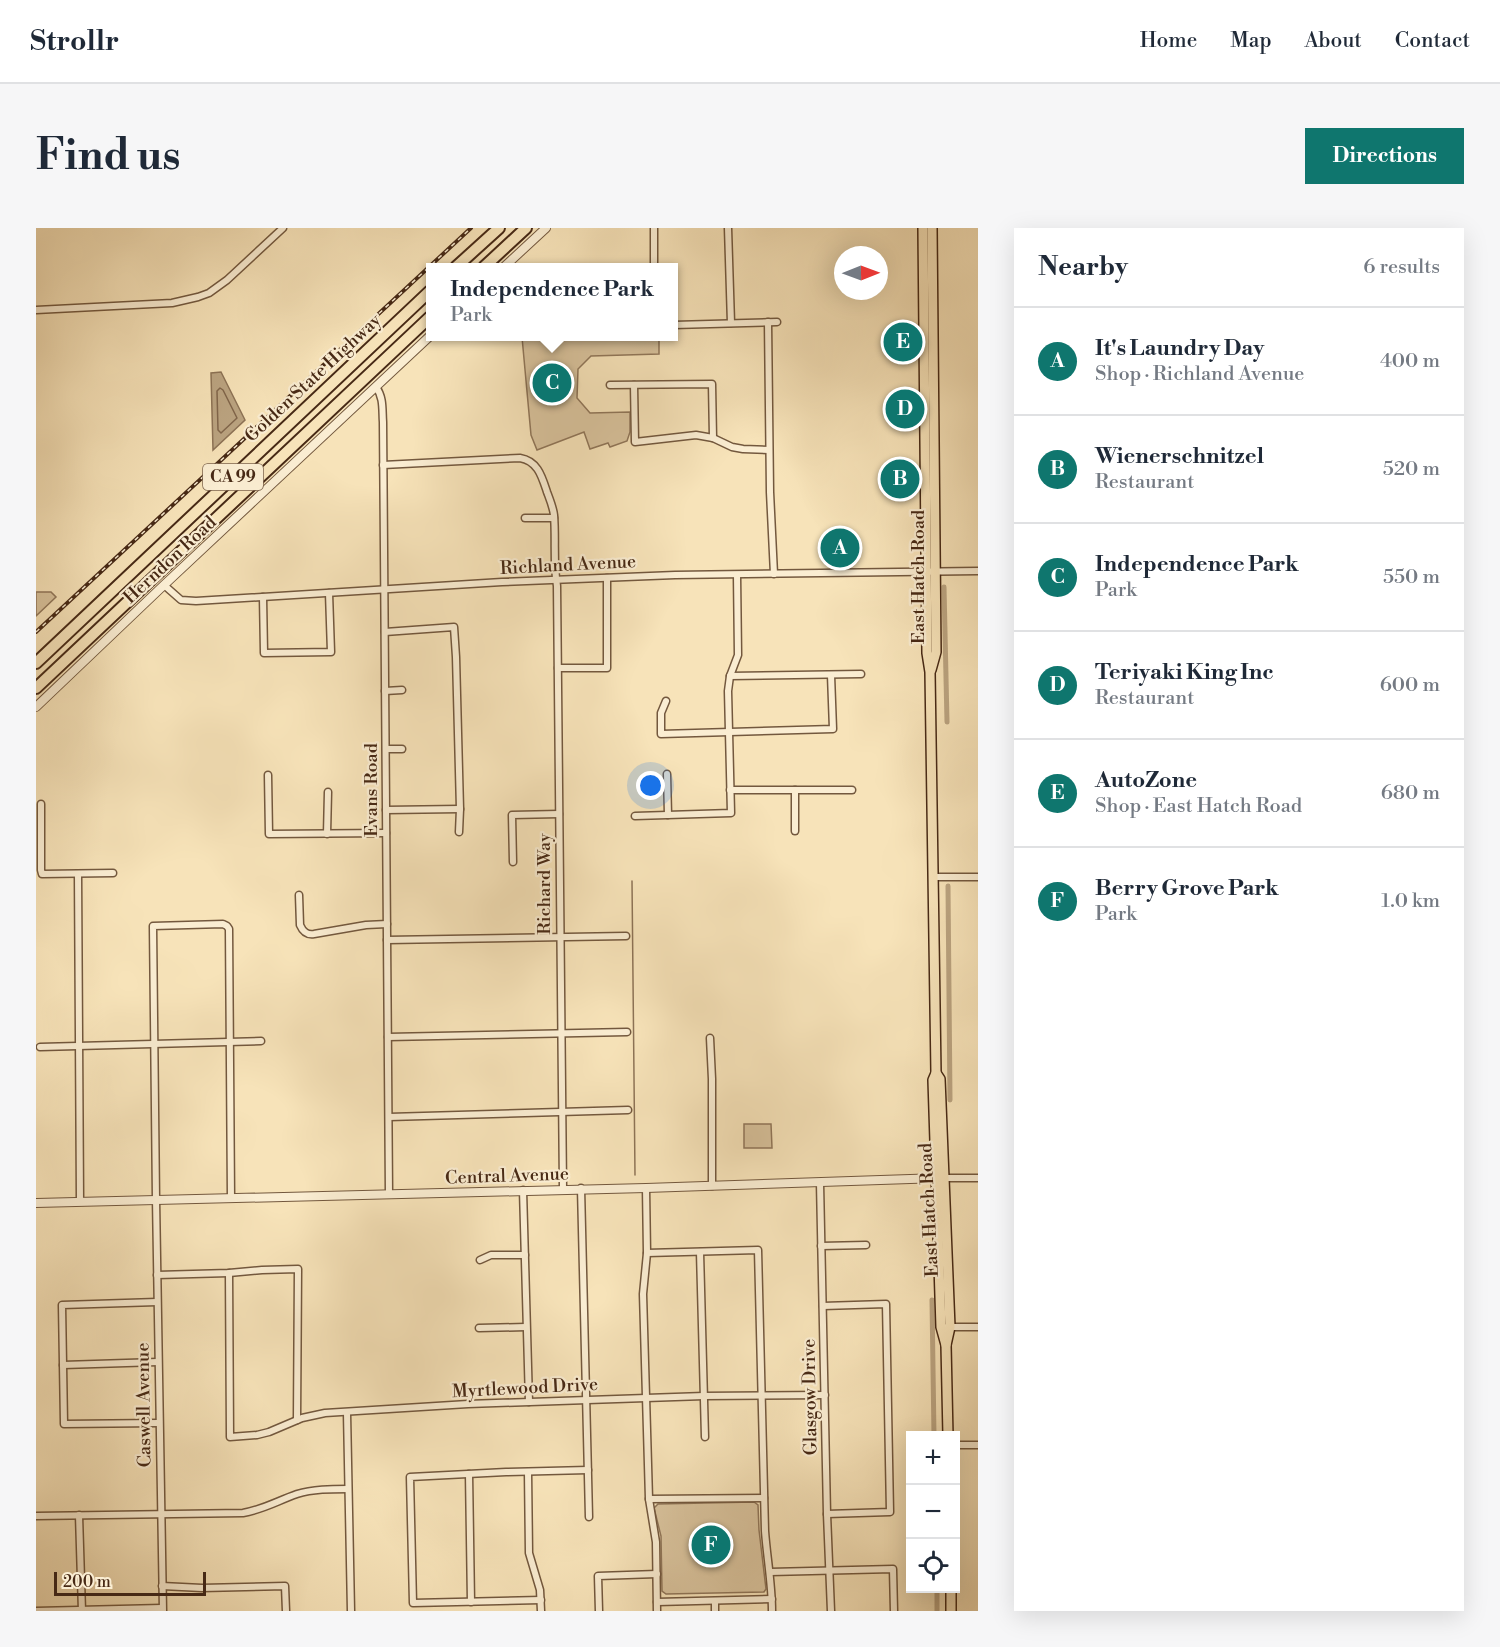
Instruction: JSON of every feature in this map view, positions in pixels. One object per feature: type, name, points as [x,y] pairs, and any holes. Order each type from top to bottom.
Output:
[{"type":"highway","points":[[460,263],[499,228]]},
{"type":"highway","points":[[488,263],[526,228]]},
{"type":"highway","name":"Golden State Highway","points":[[36,663],[426,295]]},
{"type":"highway","name":"Golden State Highway","points":[[36,688],[426,321]]},
{"type":"main road","name":"East Hatch Road","points":[[923,228],[930,572],[936,652],[930,672],[936,1073],[940,1079],[940,1178],[949,1264],[945,1327],[948,1431]]},
{"type":"main road","name":"East Hatch Road","points":[[930,572],[932,228]]},
{"type":"main road","points":[[951,1593],[951,1611]]},
{"type":"street","points":[[36,310],[172,303],[198,297],[209,293],[227,280],[282,228]]},
{"type":"street","points":[[508,263],[546,228]]},
{"type":"street","points":[[654,228],[654,263]]},
{"type":"street","points":[[728,228],[731,323]]},
{"type":"street","points":[[768,322],[769,450],[774,574]]},
{"type":"street","points":[[678,325],[777,322]]},
{"type":"street","name":"Herndon Road","points":[[36,707],[426,340]]},
{"type":"street","points":[[610,385],[712,384],[713,438]]},
{"type":"street","points":[[634,385],[635,442],[687,435],[704,436],[736,448],[769,450]]},
{"type":"street","name":"Evans Road","points":[[376,387],[382,402],[389,1194]]},
{"type":"street","name":"Richard Way","points":[[383,465],[527,459],[541,474],[551,504],[554,518],[558,668],[563,1189]]},
{"type":"street","points":[[525,518],[554,518]]},
{"type":"street","name":"Richland Avenue","points":[[164,585],[177,597],[202,601],[556,579],[716,573],[737,575],[978,572]]},
{"type":"street","points":[[635,816],[731,813],[728,691],[730,676],[738,655],[737,575]]},
{"type":"street","points":[[558,668],[607,668],[607,578]]},
{"type":"street","points":[[263,597],[264,653],[331,652],[329,593]]},
{"type":"street","points":[[385,632],[454,627],[459,832]]},
{"type":"street","points":[[730,676],[861,674]]},
{"type":"street","points":[[666,700],[661,713],[661,734],[832,729],[831,675]]},
{"type":"street","points":[[385,690],[402,690]]},
{"type":"street","points":[[386,749],[402,749]]},
{"type":"street","points":[[667,774],[668,815]]},
{"type":"street","points":[[268,775],[269,834],[386,833]]},
{"type":"street","points":[[730,790],[852,790]]},
{"type":"street","points":[[795,790],[795,831]]},
{"type":"street","points":[[327,834],[328,792]]},
{"type":"street","points":[[41,804],[42,874],[114,873]]},
{"type":"street","points":[[386,810],[460,809]]},
{"type":"street","points":[[513,861],[512,815],[559,814]]},
{"type":"street","points":[[78,874],[80,1202]]},
{"type":"street","points":[[933,877],[978,877]]},
{"type":"street","points":[[299,895],[300,925],[307,933],[387,924]]},
{"type":"street","name":"Caswell Avenue","points":[[163,1609],[153,926],[223,924],[229,929],[230,1042]]},
{"type":"street","points":[[387,940],[626,936]]},
{"type":"street","points":[[388,1037],[627,1032]]},
{"type":"street","points":[[710,1038],[712,1186]]},
{"type":"street","points":[[40,1047],[261,1041]]},
{"type":"street","points":[[230,1042],[231,1198]]},
{"type":"street","points":[[389,1116],[628,1110]]},
{"type":"street","name":"Central Avenue","points":[[36,1203],[978,1178]]},
{"type":"street","name":"Glasgow Drive","points":[[820,1183],[831,1611]]},
{"type":"street","points":[[581,1188],[589,1517]]},
{"type":"street","points":[[646,1188],[647,1253],[644,1294],[646,1397],[649,1510],[655,1531],[657,1611]]},
{"type":"street","points":[[523,1190],[529,1401]]},
{"type":"street","points":[[821,1246],[866,1245]]},
{"type":"street","points":[[647,1253],[758,1250],[766,1555],[770,1572],[772,1611]]},
{"type":"street","points":[[700,1252],[705,1437]]},
{"type":"street","points":[[480,1260],[491,1255],[525,1255]]},
{"type":"street","points":[[157,1275],[298,1269],[297,1420]]},
{"type":"street","name":"Myrtlewood Drive","points":[[229,1273],[230,1437],[269,1432],[297,1420],[325,1413],[529,1401],[825,1395]]},
{"type":"street","points":[[158,1302],[62,1305],[64,1425],[159,1423]]},
{"type":"street","points":[[823,1306],[886,1304],[890,1512],[827,1514]]},
{"type":"street","points":[[479,1328],[526,1327]]},
{"type":"street","points":[[945,1327],[978,1327]]},
{"type":"street","points":[[63,1365],[158,1362]]},
{"type":"street","points":[[347,1413],[351,1611]]},
{"type":"street","points":[[960,1445],[978,1445]]},
{"type":"street","points":[[541,1600],[413,1603],[410,1477],[588,1470]]},
{"type":"street","points":[[528,1472],[529,1553],[540,1590],[541,1611]]},
{"type":"street","points":[[469,1474],[471,1602]]},
{"type":"street","points":[[36,1516],[243,1513],[263,1509],[289,1497],[311,1491],[348,1489]]},
{"type":"street","points":[[649,1499],[764,1498]]},
{"type":"street","points":[[79,1515],[82,1610]]},
{"type":"street","points":[[770,1572],[893,1569],[894,1611]]},
{"type":"street","points":[[599,1611],[598,1576],[657,1574]]},
{"type":"street","points":[[162,1587],[285,1586],[286,1611]]},
{"type":"street","points":[[657,1602],[772,1599]]},
{"type":"street","points":[[715,1601],[715,1611]]},
{"type":"street","points":[[36,1611],[163,1609]]},
{"type":"shaded area","points":[[522,341],[659,341],[659,354],[591,356],[578,369],[577,398],[590,413],[630,412],[630,432],[627,441],[610,447],[608,443],[590,449],[584,432],[537,450],[531,435]]},
{"type":"shaded area","points":[[36,592],[51,592],[56,597],[36,616]]},
{"type":"shaded area","points":[[744,1124],[771,1124],[772,1148],[744,1148]]},
{"type":"shaded area","points":[[754,1502],[758,1505],[766,1589],[764,1592],[666,1594],[662,1591],[661,1536],[654,1508],[658,1504]]},
{"type":"water","points":[[221,372],[245,420],[213,450],[211,373]]},
{"type":"waterway","points":[[944,587],[947,722]]},
{"type":"waterway","points":[[632,881],[635,1175]]},
{"type":"waterway","points":[[948,886],[950,1100]]},
{"type":"waterway","points":[[932,1300],[934,1431]]},
{"type":"waterway","points":[[937,1593],[937,1611]]},
{"type":"railway","points":[[433,263],[471,228]]},
{"type":"railway","points":[[36,632],[426,270]]},
{"type":"place","name":"AutoZone","points":[[903,342]]},
{"type":"place","name":"Independence Park","points":[[552,383]]},
{"type":"place","name":"Teriyaki King Inc","points":[[905,409]]},
{"type":"place","name":"Wienerschnitzel","points":[[900,479]]},
{"type":"place","name":"It's Laundry Day","points":[[840,548]]},
{"type":"place","name":"Berry Grove Park","points":[[711,1545]]}]
